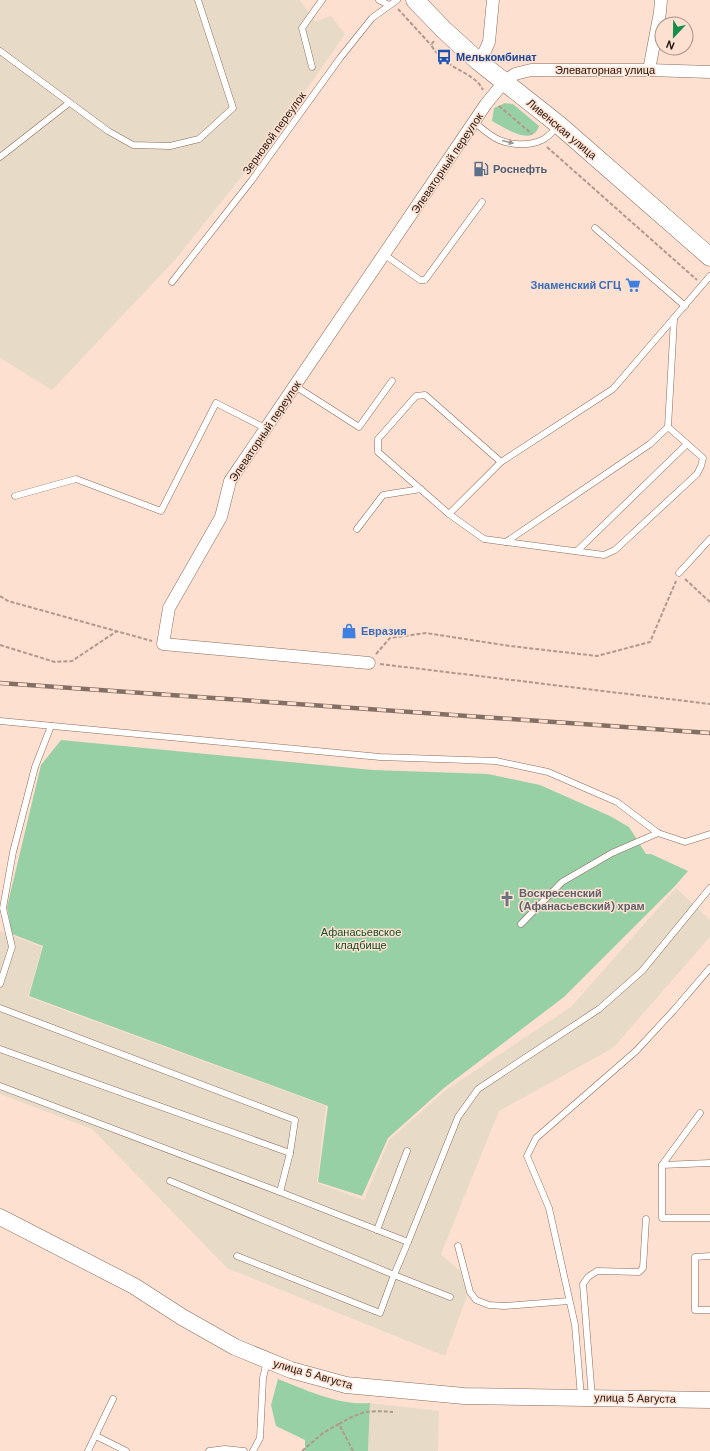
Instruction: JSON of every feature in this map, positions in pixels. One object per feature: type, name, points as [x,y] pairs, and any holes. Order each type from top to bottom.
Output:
[{"type":"main road","name":"Ливенская улица","points":[[415,0],[444,30],[478,61],[558,125],[710,257]]},
{"type":"main road","name":"улица 5 Августа","points":[[0,1217],[134,1286],[188,1321],[228,1343],[291,1370],[346,1385],[464,1396],[710,1400]]},
{"type":"street","points":[[478,61],[486,51],[489,42],[493,0]]},
{"type":"street","points":[[649,70],[661,0]]},
{"type":"street","name":"Элеваторная улица","points":[[504,82],[515,74],[531,70],[649,70],[710,72]]},
{"type":"street","name":"Элеваторный переулок","points":[[163,644],[169,608],[222,517],[230,481],[475,122],[504,82]]},
{"type":"street","points":[[163,644],[369,663]]},
{"type":"lane","points":[[0,50],[108,132],[133,145],[170,146],[199,139],[233,108],[198,0]]},
{"type":"lane","points":[[312,67],[302,28],[322,0]]},
{"type":"lane","points":[[379,0],[388,5]]},
{"type":"lane","name":"Зерновой переулок","points":[[172,282],[252,180],[340,58],[372,18],[388,5],[397,0]]},
{"type":"lane","points":[[0,157],[70,103]]},
{"type":"lane","points":[[475,122],[492,137],[504,142],[522,144],[540,141],[549,135],[558,125]]},
{"type":"lane","points":[[385,255],[420,280],[425,280],[482,202]]},
{"type":"lane","points":[[596,228],[685,306]]},
{"type":"lane","points":[[449,514],[501,462],[613,389],[710,276]]},
{"type":"lane","points":[[506,542],[650,444],[668,427],[674,319]]},
{"type":"lane","points":[[295,386],[359,428],[392,381]]},
{"type":"lane","points":[[501,462],[425,395],[416,396],[378,439],[378,452],[449,514],[484,539],[604,555],[615,550],[696,474],[701,466],[703,458],[668,427]]},
{"type":"lane","points":[[15,496],[76,479],[161,511],[216,403],[265,428]]},
{"type":"lane","points":[[577,551],[687,444]]},
{"type":"lane","points":[[357,529],[383,495],[421,489]]},
{"type":"lane","points":[[679,573],[710,539]]},
{"type":"lane","points":[[0,721],[380,757],[496,760],[548,772],[617,802],[658,833],[685,842],[710,834]]},
{"type":"lane","points":[[0,984],[12,947],[3,908],[13,852],[35,767],[51,726]]},
{"type":"lane","points":[[521,924],[562,882],[612,853],[658,833]]},
{"type":"lane","points":[[237,1256],[380,1312],[458,1117],[478,1089],[599,1009],[642,971],[710,888]]},
{"type":"lane","points":[[587,1398],[575,1325],[549,1208],[527,1156],[536,1138],[636,1051],[710,968]]},
{"type":"lane","points":[[0,1008],[295,1120],[290,1153],[280,1192]]},
{"type":"lane","points":[[0,1049],[290,1153]]},
{"type":"lane","points":[[0,1086],[408,1242]]},
{"type":"lane","points":[[700,1113],[662,1164],[662,1218],[710,1218]]},
{"type":"lane","points":[[377,1230],[407,1151]]},
{"type":"lane","points":[[662,1164],[710,1163]]},
{"type":"lane","points":[[170,1181],[450,1297]]},
{"type":"lane","points":[[587,1398],[583,1284],[588,1277],[598,1271],[639,1272],[643,1268],[646,1219]]},
{"type":"lane","points":[[458,1246],[470,1292],[476,1300],[489,1305],[504,1306],[569,1300]]},
{"type":"lane","points":[[710,1256],[695,1257],[694,1310],[710,1310]]},
{"type":"lane","points":[[253,1451],[260,1438],[262,1378],[267,1361]]},
{"type":"lane","points":[[88,1451],[113,1399]]},
{"type":"lane","points":[[96,1436],[126,1451]]},
{"type":"lane","points":[[209,1451],[225,1449],[244,1451]]},
{"type":"path","points":[[388,5],[400,10],[447,64],[476,80],[491,99],[703,285]]},
{"type":"path","points":[[431,45],[444,30]]},
{"type":"path","points":[[369,663],[390,638],[426,632],[510,646],[597,656],[650,642],[679,573],[710,602]]},
{"type":"path","points":[[0,596],[8,601],[163,644]]},
{"type":"path","points":[[0,645],[55,662],[72,661],[116,631]]},
{"type":"path","points":[[369,663],[710,704]]},
{"type":"path","points":[[302,1451],[323,1433],[358,1413],[374,1410],[394,1412]]},
{"type":"path","points":[[340,1424],[353,1451]]},
{"type":"shaded area","points":[[0,0],[300,0],[315,22],[331,16],[345,34],[275,135],[175,260],[52,390],[0,358]]},
{"type":"shaded area","points":[[676,888],[710,920],[710,937],[613,1048],[499,1111],[441,1254],[461,1272],[467,1296],[445,1356],[227,1268],[92,1129],[0,1094],[0,931],[42,947],[28,997],[326,1106],[317,1183],[364,1200],[389,1140],[446,1090],[571,1007]]},
{"type":"shaded area","points":[[370,1403],[439,1411],[438,1451],[368,1451]]},
{"type":"green space","points":[[505,103],[513,104],[539,126],[535,132],[524,136],[510,131],[492,121],[494,108]]},
{"type":"green space","name":"Афанасьевское кладбище","points":[[61,740],[373,770],[488,774],[540,785],[610,816],[629,827],[646,854],[651,854],[688,871],[675,886],[564,997],[444,1088],[388,1138],[362,1196],[318,1182],[328,1106],[29,996],[43,946],[12,934],[7,907],[41,765]]},
{"type":"green space","points":[[278,1379],[335,1400],[370,1403],[368,1451],[305,1451],[305,1440],[276,1426],[271,1405]]},
{"type":"railway","points":[[0,683],[710,733]]},
{"type":"place","name":"Мелькомбинат","points":[[444,57]]},
{"type":"place","name":"Роснефть","points":[[481,169]]},
{"type":"place","name":"Знаменский СГЦ","points":[[633,285]]},
{"type":"place","name":"Евразия","points":[[349,631]]},
{"type":"place","name":"Воскресенский (Афанасьевский) храм","points":[[507,899]]}]
